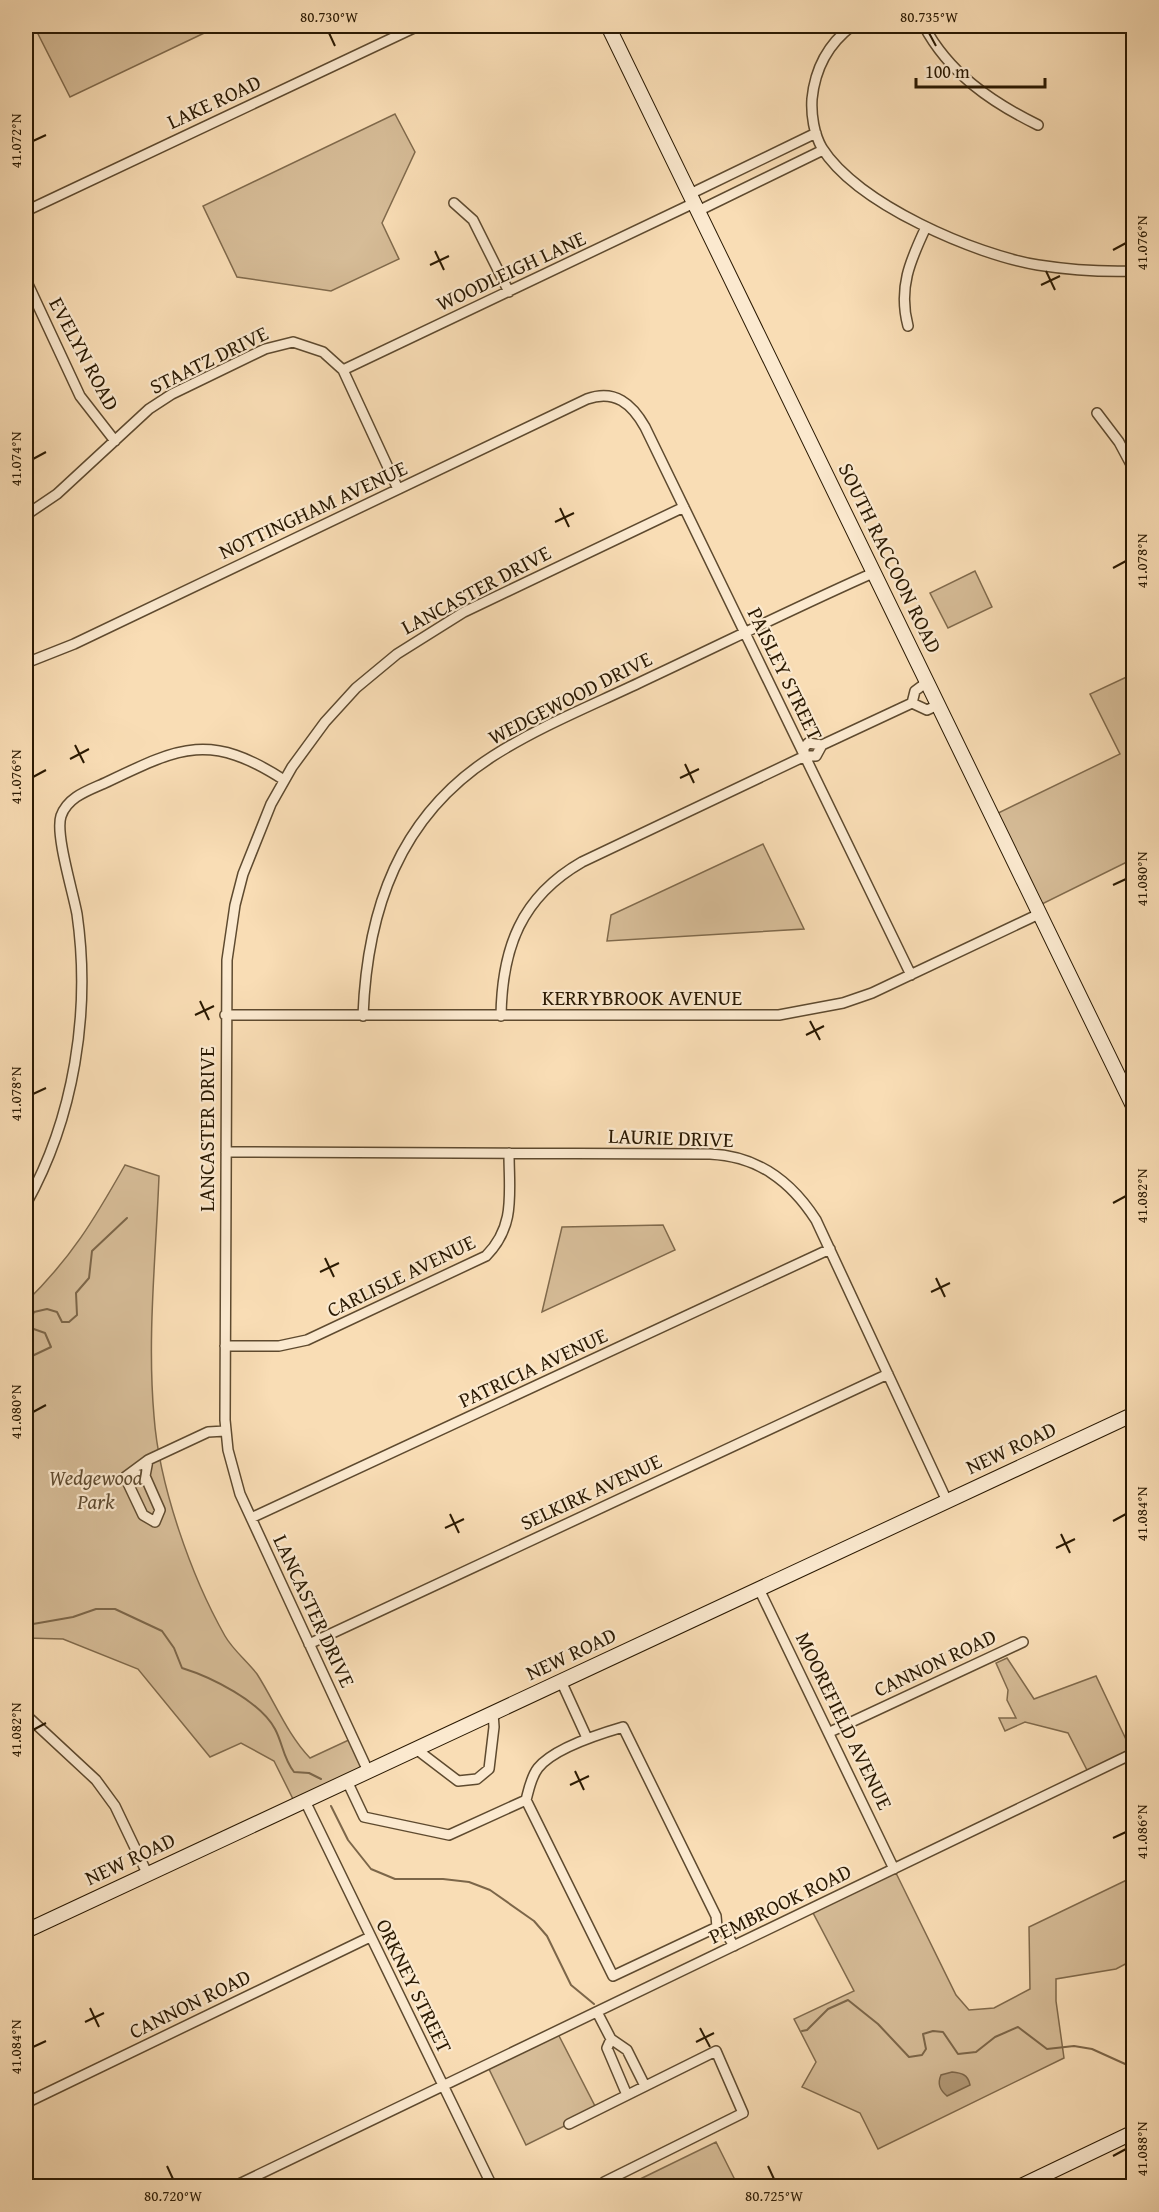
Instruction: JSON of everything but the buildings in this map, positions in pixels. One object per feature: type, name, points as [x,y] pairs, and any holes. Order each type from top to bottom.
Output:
[{"type":"street","name":"LAKE ROAD","points":[[26,211],[418,26]]},
{"type":"street","name":"SOUTH RACCOON ROAD","points":[[608,26],[1134,1108]]},
{"type":"street","points":[[852,26],[832,45],[816,76],[812,102],[816,133],[823,150],[869,192],[926,227],[964,244],[1037,265],[1078,270],[1134,271]]},
{"type":"street","points":[[924,26],[948,60],[975,87],[1006,109],[1038,125]]},
{"type":"street","points":[[694,203],[816,133]]},
{"type":"street","points":[[694,203],[823,150]]},
{"type":"street","points":[[454,203],[473,220],[509,291]]},
{"type":"street","name":"WOODLEIGH LANE","points":[[343,370],[694,203]]},
{"type":"street","points":[[908,326],[903,302],[905,278],[910,259],[926,227]]},
{"type":"street","name":"EVELYN ROAD","points":[[26,280],[84,402],[115,441]]},
{"type":"street","name":"STAATZ DRIVE","points":[[26,515],[57,494],[149,409],[172,394],[277,344],[293,342],[312,346],[333,358],[343,370],[398,489]]},
{"type":"street","name":"NOTTINGHAM AVENUE","points":[[26,663],[74,644],[587,399],[599,396],[617,397]]},
{"type":"street","name":"PAISLEY STREET","points":[[617,397],[626,402],[638,415],[911,975]]},
{"type":"street","points":[[1097,412],[1119,442],[1134,471]]},
{"type":"street","name":"LANCASTER DRIVE","points":[[368,1771],[251,1518],[233,1473],[225,1431],[226,960],[235,905],[252,846],[284,780],[309,742],[344,700],[376,670],[417,639],[464,612],[684,507]]},
{"type":"street","name":"WEDGEWOOD DRIVE","points":[[363,1016],[368,953],[384,893],[411,838],[447,794],[475,769],[515,743],[873,573]]},
{"type":"street","points":[[912,703],[915,691],[927,682]]},
{"type":"street","points":[[501,1016],[501,987],[511,942],[530,908],[554,882],[582,862],[805,756],[816,756],[822,745],[912,703]]},
{"type":"street","points":[[912,703],[927,710],[938,705]]},
{"type":"street","points":[[26,1204],[47,1159],[59,1124],[77,1049],[81,960],[74,897],[59,826],[64,809],[77,796],[164,756],[190,749],[211,749],[237,754],[284,780]]},
{"type":"street","name":"KERRYBROOK AVENUE","points":[[225,1015],[779,1015],[843,1003],[911,975],[1039,914]]},
{"type":"street","name":"LAURIE DRIVE","points":[[226,1152],[710,1154],[738,1158],[773,1172],[797,1193],[816,1220],[947,1501]]},
{"type":"street","name":"CARLISLE AVENUE","points":[[225,1346],[279,1346],[307,1340],[486,1256],[502,1237],[508,1220],[509,1154]]},
{"type":"street","name":"PATRICIA AVENUE","points":[[251,1518],[830,1250]]},
{"type":"street","name":"SELKIRK AVENUE","points":[[309,1644],[888,1374]]},
{"type":"street","name":"NEW ROAD","points":[[26,1930],[1134,1414]]},
{"type":"street","points":[[148,1460],[145,1476],[160,1510],[155,1522],[143,1515],[125,1477],[148,1460],[208,1432],[225,1431]]},
{"type":"street","name":"MOOREFIELD AVENUE","points":[[759,1589],[830,1732],[894,1869]]},
{"type":"street","name":"CANNON ROAD","points":[[830,1732],[1023,1641]]},
{"type":"street","points":[[561,1681],[587,1738]]},
{"type":"street","points":[[416,1749],[458,1781],[477,1779],[489,1769],[494,1727],[492,1713]]},
{"type":"street","points":[[26,1715],[96,1780],[115,1806],[147,1874]]},
{"type":"street","points":[[623,1727],[716,1916],[717,1927],[613,1976],[526,1800],[530,1783],[538,1767],[587,1738],[623,1727]]},
{"type":"street","name":"PEMBROOK ROAD","points":[[235,2187],[1134,1753]]},
{"type":"street","points":[[347,1781],[364,1817],[448,1835],[526,1800]]},
{"type":"street","name":"ORKNEY STREET","points":[[305,1801],[492,2187]]},
{"type":"street","points":[[717,1927],[726,1933],[734,1946]]},
{"type":"street","name":"CANNON ROAD","points":[[26,2103],[370,1937]]},
{"type":"street","points":[[597,2012],[611,2039],[627,2050],[645,2086]]},
{"type":"street","points":[[611,2039],[607,2048],[627,2095]]},
{"type":"street","points":[[569,2124],[716,2051],[743,2113],[604,2182]]},
{"type":"street","points":[[1021,2187],[1134,2132]]},
{"type":"green space","points":[[34,26],[219,26],[70,97]]},
{"type":"green space","points":[[395,114],[415,152],[382,223],[399,259],[331,291],[237,277],[203,206]]},
{"type":"green space","points":[[975,571],[992,607],[948,628],[930,593]]},
{"type":"green space","points":[[1133,674],[1133,859],[1036,907],[992,816],[1120,754],[1090,694]]},
{"type":"green space","points":[[763,844],[804,929],[607,941],[611,915]]},
{"type":"green space","name":"Wedgewood Park","points":[[125,1165],[159,1176],[151,1356],[154,1416],[162,1471],[179,1529],[200,1586],[225,1636],[257,1674],[288,1728],[310,1758],[353,1738],[368,1771],[296,1805],[274,1761],[241,1743],[210,1757],[138,1669],[63,1639],[26,1638],[26,1302],[56,1270],[81,1238]]},
{"type":"green space","points":[[663,1225],[675,1250],[542,1312],[562,1227]]},
{"type":"green space","points":[[1007,1658],[1034,1699],[1096,1676],[1131,1750],[1088,1772],[1068,1733],[1025,1722],[1005,1731],[999,1718],[1016,1718],[1007,1700],[1008,1690],[996,1663]]},
{"type":"green space","points":[[894,1869],[956,1995],[969,2010],[994,2008],[1030,1989],[1029,1927],[1133,1877],[1133,1960],[1116,1969],[1056,1979],[1056,2001],[1064,2058],[878,2149],[860,2113],[802,2087],[816,2062],[794,2019],[854,1991],[811,1909]]},
{"type":"green space","points":[[557,2032],[597,2110],[526,2145],[487,2065]]},
{"type":"green space","points":[[716,2142],[738,2186],[633,2186],[632,2183]]},
{"type":"shaded area","points":[[952,2072],[966,2076],[970,2085],[947,2096],[940,2087],[939,2081],[941,2075]]},
{"type":"waterway","points":[[26,1362],[32,1356],[51,1347],[45,1333],[28,1327],[34,1312],[47,1309],[57,1312],[62,1322],[69,1322],[77,1315],[76,1293],[89,1278],[92,1251],[127,1218]]},
{"type":"waterway","points":[[26,1623],[33,1624],[73,1617],[96,1609],[115,1609],[162,1631],[174,1648],[182,1668],[207,1677],[247,1700],[268,1719],[275,1729],[294,1772],[309,1773],[321,1779]]},
{"type":"waterway","points":[[331,1806],[348,1840],[371,1869],[395,1879],[443,1879],[469,1882],[490,1890],[534,1921],[547,1936],[571,1985],[594,2004]]},
{"type":"waterway","points":[[802,2031],[807,2030],[828,2009],[848,2000],[878,2024],[909,2057],[922,2055],[926,2049],[923,2034],[933,2031],[943,2032],[958,2054],[976,2052],[995,2037],[1018,2027],[1047,2049],[1074,2046],[1092,2049],[1134,2068]]}]
